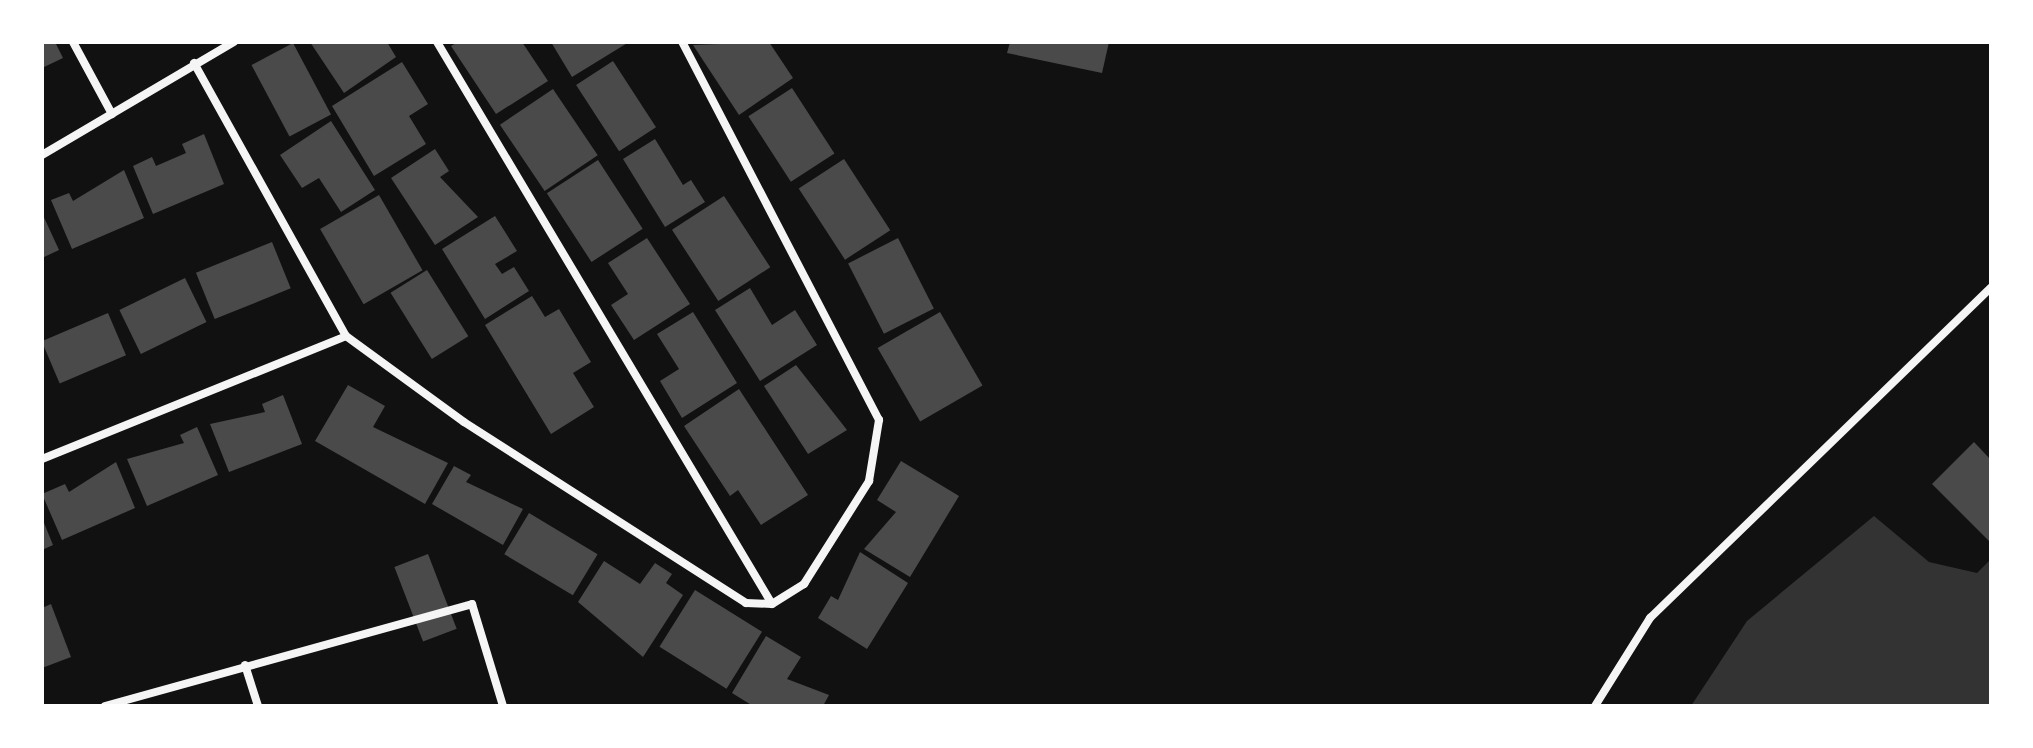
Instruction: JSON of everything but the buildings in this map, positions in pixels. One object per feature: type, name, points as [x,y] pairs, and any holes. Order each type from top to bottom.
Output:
[{"type":"street","points":[[73,42],[112,114]]},
{"type":"street","points":[[42,155],[234,42]]},
{"type":"street","points":[[437,42],[772,604]]},
{"type":"street","points":[[194,63],[346,336],[464,422],[734,595],[772,604],[804,584],[832,545],[869,481],[879,420],[682,42]]},
{"type":"street","points":[[1595,706],[1650,618],[1991,287]]},
{"type":"street","points":[[42,459],[346,336]]},
{"type":"street","points":[[105,706],[472,604],[503,706]]},
{"type":"street","points":[[245,665],[258,706]]},
{"type":"shaded area","points":[[1874,516],[1929,562],[1977,573],[1991,559],[1991,706],[1691,706],[1747,621]]}]
